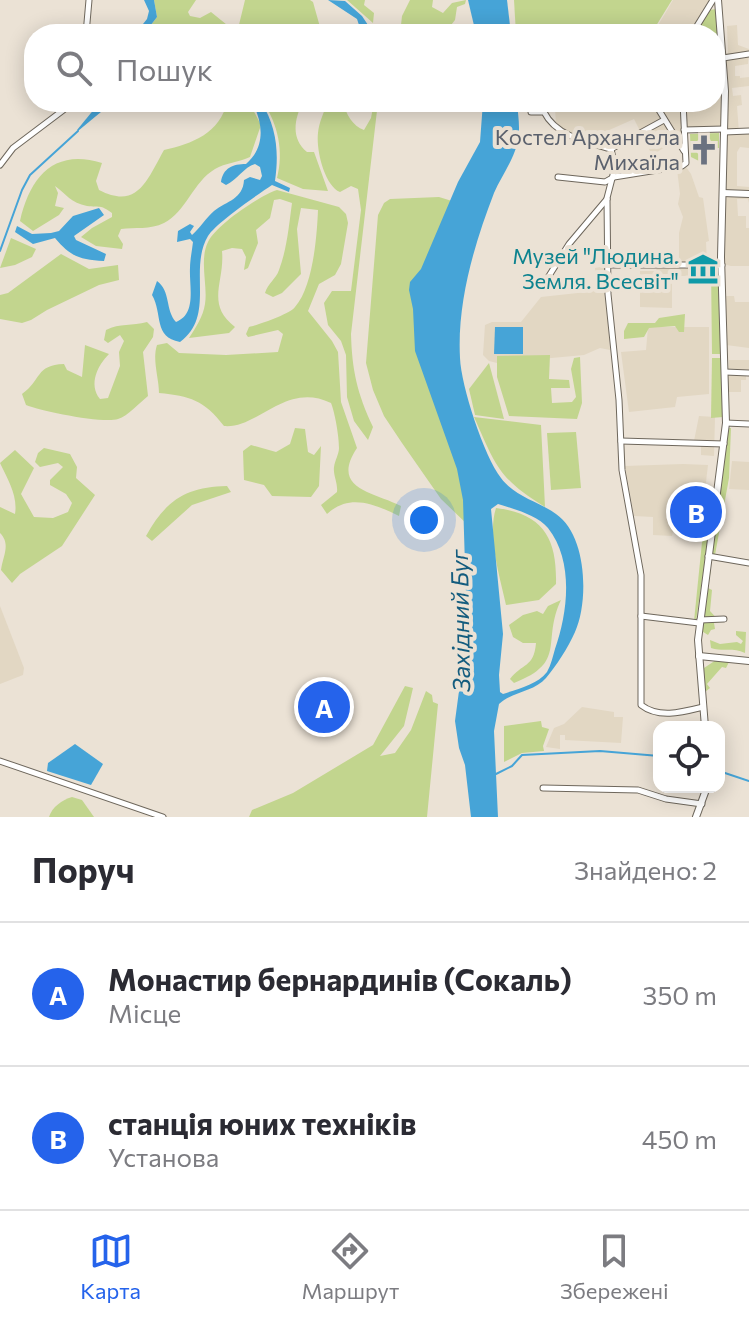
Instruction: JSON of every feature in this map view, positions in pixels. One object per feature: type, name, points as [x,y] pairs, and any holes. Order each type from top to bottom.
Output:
[{"type":"street","points":[[87,24],[89,0]]},
{"type":"street","points":[[699,24],[715,0]]},
{"type":"street","points":[[715,0],[718,24]]},
{"type":"street","points":[[725,58],[749,54]]},
{"type":"street","points":[[0,165],[13,148],[61,112]]},
{"type":"street","points":[[531,112],[544,112],[561,132],[611,149],[664,120]]},
{"type":"street","points":[[660,112],[684,152]]},
{"type":"street","points":[[558,177],[605,182],[611,178],[682,166],[686,163],[683,112]]},
{"type":"street","points":[[704,721],[699,621],[726,423],[722,265],[724,112]]},
{"type":"street","points":[[684,130],[749,131]]},
{"type":"street","points":[[611,149],[615,167],[607,198],[607,265],[622,470],[641,575],[641,705],[646,709],[675,714],[703,707]]},
{"type":"street","points":[[723,193],[749,194]]},
{"type":"street","points":[[547,279],[569,244],[607,198]]},
{"type":"street","points":[[607,265],[722,265]]},
{"type":"street","points":[[725,372],[749,373]]},
{"type":"street","points":[[726,423],[749,424]]},
{"type":"street","points":[[621,441],[724,444]]},
{"type":"street","points":[[707,555],[749,563]]},
{"type":"street","points":[[641,616],[699,621],[724,619]]},
{"type":"street","points":[[699,656],[749,661]]},
{"type":"street","points":[[0,761],[163,817]]},
{"type":"street","points":[[543,788],[638,790],[666,799],[702,804]]},
{"type":"street","points":[[696,817],[705,793]]},
{"type":"shaded area","points":[[673,0],[709,0],[696,24],[659,24]]},
{"type":"shaded area","points":[[737,25],[738,45],[749,49],[748,64],[735,66],[735,76],[749,77],[749,86],[732,88],[733,96],[741,95],[742,105],[737,106],[739,133],[749,133],[749,148],[740,147],[737,152],[737,186],[749,187],[749,203],[748,199],[737,199],[738,216],[746,216],[746,228],[749,228],[749,266],[718,263],[720,169],[724,168],[721,126],[686,128],[685,112],[725,112],[727,26]]},
{"type":"shaded area","points":[[555,112],[681,112],[682,137],[652,155],[634,119],[607,131],[608,146],[556,125]]},
{"type":"shaded area","points":[[686,167],[699,197],[703,198],[709,241],[706,242],[707,263],[714,264],[714,285],[694,285],[691,276],[672,276],[672,308],[640,307],[640,271],[692,266],[691,262],[679,262],[679,233],[683,217],[678,204],[677,169]]},
{"type":"shaded area","points":[[605,266],[610,350],[600,348],[584,355],[497,363],[483,355],[485,325],[492,322],[521,322],[541,297],[596,291],[595,268]]},
{"type":"shaded area","points":[[725,296],[734,296],[735,302],[749,302],[749,348],[726,345]]},
{"type":"shaded area","points":[[648,327],[709,327],[709,394],[677,397],[675,407],[629,412],[621,352],[646,350]]},
{"type":"shaded area","points":[[729,360],[749,360],[749,375],[746,375],[746,380],[741,380],[741,392],[728,392]]},
{"type":"shaded area","points":[[699,416],[715,417],[714,456],[701,455],[701,441],[694,441]]},
{"type":"shaded area","points":[[732,461],[749,462],[749,490],[729,489]]},
{"type":"shaded area","points":[[708,465],[701,524],[675,520],[672,536],[653,535],[653,517],[634,516],[625,466]]},
{"type":"shaded area","points":[[0,606],[24,668],[23,675],[0,684]]},
{"type":"shaded area","points":[[582,707],[614,712],[614,717],[623,717],[621,743],[565,740],[565,735],[560,735],[560,749],[546,747],[554,728],[564,724]]},
{"type":"green space","points":[[154,0],[196,0],[188,12],[190,16],[200,18],[211,12],[226,24],[152,24],[157,17]]},
{"type":"green space","points":[[245,0],[313,2],[319,24],[239,24]]},
{"type":"green space","points":[[347,0],[365,0],[364,5],[374,13],[373,23]]},
{"type":"green space","points":[[410,0],[433,0],[432,7],[443,13],[452,3],[466,0],[465,4],[457,7],[452,24],[401,24]]},
{"type":"green space","points":[[514,0],[672,0],[657,24],[515,24]]},
{"type":"green space","points":[[717,9],[718,24],[701,24],[709,10]]},
{"type":"green space","points":[[254,112],[261,125],[250,157],[219,167],[207,175],[178,212],[164,223],[121,229],[118,236],[123,244],[122,249],[96,246],[81,237],[112,217],[112,213],[102,207],[77,203],[55,186],[58,193],[55,206],[64,208],[59,215],[33,231],[20,221],[30,191],[47,170],[58,163],[85,159],[102,163],[96,181],[99,190],[112,195],[132,194],[146,181],[164,150],[203,135],[223,113]]},
{"type":"green space","points":[[268,112],[299,112],[296,122],[298,141],[307,152],[314,152],[328,191],[303,189],[277,178],[280,158]]},
{"type":"green space","points":[[324,112],[346,112],[356,126],[364,130],[372,112],[377,112],[351,334],[356,381],[373,427],[368,440],[354,421],[347,397],[346,355],[341,341],[328,325],[324,303],[332,291],[351,291],[361,210],[358,189],[351,186],[340,192],[330,182],[318,148]]},
{"type":"green space","points":[[719,133],[719,148],[714,148],[710,139],[703,137],[694,149],[699,161],[691,157],[690,134]]},
{"type":"green space","points":[[277,190],[339,207],[346,214],[348,223],[341,264],[335,275],[319,284],[308,311],[338,352],[341,402],[357,448],[350,462],[352,481],[358,487],[401,506],[399,516],[381,508],[353,502],[327,514],[321,505],[337,492],[334,470],[339,443],[331,403],[315,398],[286,401],[249,421],[224,426],[210,410],[196,401],[159,393],[155,363],[157,345],[167,343],[179,353],[226,355],[278,352],[283,334],[278,330],[248,337],[246,334],[249,327],[292,310],[301,298],[313,261],[318,210],[301,208],[297,229],[301,274],[282,293],[273,297],[265,293],[282,262],[292,203],[280,199],[274,200],[270,218],[256,230],[258,243],[248,268],[244,270],[246,257],[242,249],[222,251],[218,301],[226,318],[235,327],[229,333],[189,338],[205,304],[204,257],[208,242],[239,212]]},
{"type":"green space","points":[[439,197],[452,201],[462,473],[469,526],[441,499],[384,416],[366,363],[378,215],[390,199]]},
{"type":"green space","points":[[11,238],[36,249],[32,257],[0,268]]},
{"type":"green space","points":[[61,254],[89,269],[118,265],[119,280],[99,285],[22,323],[0,319],[0,295],[8,293]]},
{"type":"green space","points":[[711,267],[719,267],[722,354],[712,354]]},
{"type":"green space","points":[[685,314],[684,332],[679,332],[675,326],[649,328],[644,337],[624,339],[628,323],[655,323],[659,318]]},
{"type":"green space","points":[[147,322],[154,329],[153,337],[143,352],[148,396],[126,415],[118,419],[100,420],[26,405],[22,394],[48,367],[64,364],[67,370],[82,377],[85,345],[109,354],[98,369],[95,381],[100,399],[108,398],[120,366],[119,352],[124,341],[120,335],[108,343],[104,340],[106,330]]},
{"type":"green space","points":[[550,355],[549,379],[569,380],[570,388],[551,388],[552,403],[572,402],[576,397],[571,369],[574,358],[580,357],[582,403],[577,419],[509,416],[497,377],[497,356]]},
{"type":"green space","points":[[712,358],[722,358],[723,417],[711,418]]},
{"type":"green space","points":[[489,363],[504,419],[475,415],[469,389]]},
{"type":"green space","points":[[474,417],[541,425],[545,507],[517,488],[500,470]]},
{"type":"green space","points":[[295,428],[305,429],[308,452],[314,455],[321,446],[319,486],[311,497],[272,496],[264,485],[244,480],[243,451],[251,445],[276,452],[290,444]]},
{"type":"green space","points":[[727,428],[731,428],[729,478],[715,555],[710,554]]},
{"type":"green space","points":[[576,432],[581,488],[551,490],[547,433]]},
{"type":"green space","points":[[44,448],[70,454],[77,467],[76,478],[95,495],[62,546],[20,574],[12,583],[1,570],[6,546],[0,533],[0,507],[15,514],[15,501],[0,463],[15,450],[34,468],[21,494],[34,517],[53,518],[68,512],[72,503],[66,494],[50,485],[50,480],[63,467],[58,463],[40,467],[35,462]]},
{"type":"green space","points":[[227,486],[231,492],[192,505],[152,541],[146,536],[161,513],[179,498],[200,489]]},
{"type":"green space","points":[[706,503],[713,504],[694,621]]},
{"type":"green space","points":[[496,508],[526,516],[544,531],[550,542],[556,584],[539,600],[506,605],[494,544]]},
{"type":"green space","points":[[707,568],[711,569],[708,588],[712,590],[710,611],[720,622],[714,623],[715,629],[708,635],[700,630],[705,618],[702,611]]},
{"type":"green space","points":[[561,600],[547,659],[531,675],[514,683],[510,679],[533,657],[536,643],[523,643],[513,637],[509,625],[523,615],[537,611],[543,614],[548,606]]},
{"type":"green space","points":[[736,631],[746,632],[745,653],[711,648],[710,640],[720,644],[741,644],[743,641]]},
{"type":"green space","points":[[716,660],[729,662],[707,684],[710,688],[705,692],[704,668]]},
{"type":"green space","points":[[405,686],[413,688],[404,726],[380,756],[395,753],[411,730],[426,691],[432,695],[433,702],[438,704],[427,817],[249,817],[252,810],[293,793],[373,745]]},
{"type":"green space","points":[[541,721],[542,727],[549,729],[544,751],[522,753],[504,762],[504,726]]},
{"type":"green space","points":[[72,797],[82,800],[94,817],[49,817],[58,804]]},
{"type":"water","points":[[144,0],[154,0],[157,17],[152,24],[143,24],[147,19],[149,11]]},
{"type":"water","points":[[328,0],[345,1],[367,24],[359,24],[357,19]]},
{"type":"water","points":[[468,0],[507,0],[510,24],[474,24]]},
{"type":"water","points":[[92,112],[101,112],[78,131]]},
{"type":"water","points":[[256,112],[266,112],[270,121],[277,150],[275,181],[290,188],[289,192],[272,185],[212,230],[200,263],[197,319],[180,342],[171,339],[162,330],[152,295],[157,281],[164,290],[176,322],[183,318],[190,299],[193,242],[190,239],[177,242],[178,231],[190,224],[194,226],[190,232],[192,235],[214,211],[237,196],[244,180],[250,177],[260,180],[260,167],[255,164],[226,185],[221,182],[226,170],[246,164],[257,150],[261,134]]},
{"type":"water","points":[[482,112],[518,112],[517,144],[494,193],[464,295],[461,370],[474,420],[494,468],[513,490],[556,514],[566,524],[574,537],[582,569],[579,619],[554,668],[541,683],[499,704],[494,731],[498,817],[471,817],[465,765],[459,748],[455,721],[467,631],[463,500],[457,469],[415,351],[409,290],[458,182],[480,142]],"holes":[[[498,504],[532,516],[548,528],[562,556],[566,587],[563,619],[547,672],[532,683],[503,694],[500,692],[499,675],[503,634],[491,509]]]},
{"type":"water","points":[[99,208],[104,215],[74,236],[76,240],[106,254],[104,261],[76,256],[55,238],[33,244],[15,232],[17,226],[32,234],[59,231],[73,216]]},
{"type":"water","points":[[495,327],[523,327],[523,354],[494,354]]},
{"type":"water","points":[[75,744],[103,764],[91,785],[47,771],[48,763]]},
{"type":"waterway","points":[[0,251],[30,175],[78,131]]},
{"type":"waterway","points":[[496,774],[512,766],[522,755],[600,751],[653,755]]},
{"type":"waterway","points":[[725,773],[749,781]]},
{"type":"place","name":"Костел Архангела Михаїла","points":[[704,150]]},
{"type":"place","name":"Музей \"Людина. Земля. Всесвіт\"","points":[[703,269]]},
{"type":"place","name":"станція юних техніків","points":[[696,512]]},
{"type":"place","name":"Монастир бернардинів (Сокаль)","points":[[324,707]]},
{"type":"water label","name":"Західний Буг","points":[[461,621]]}]
